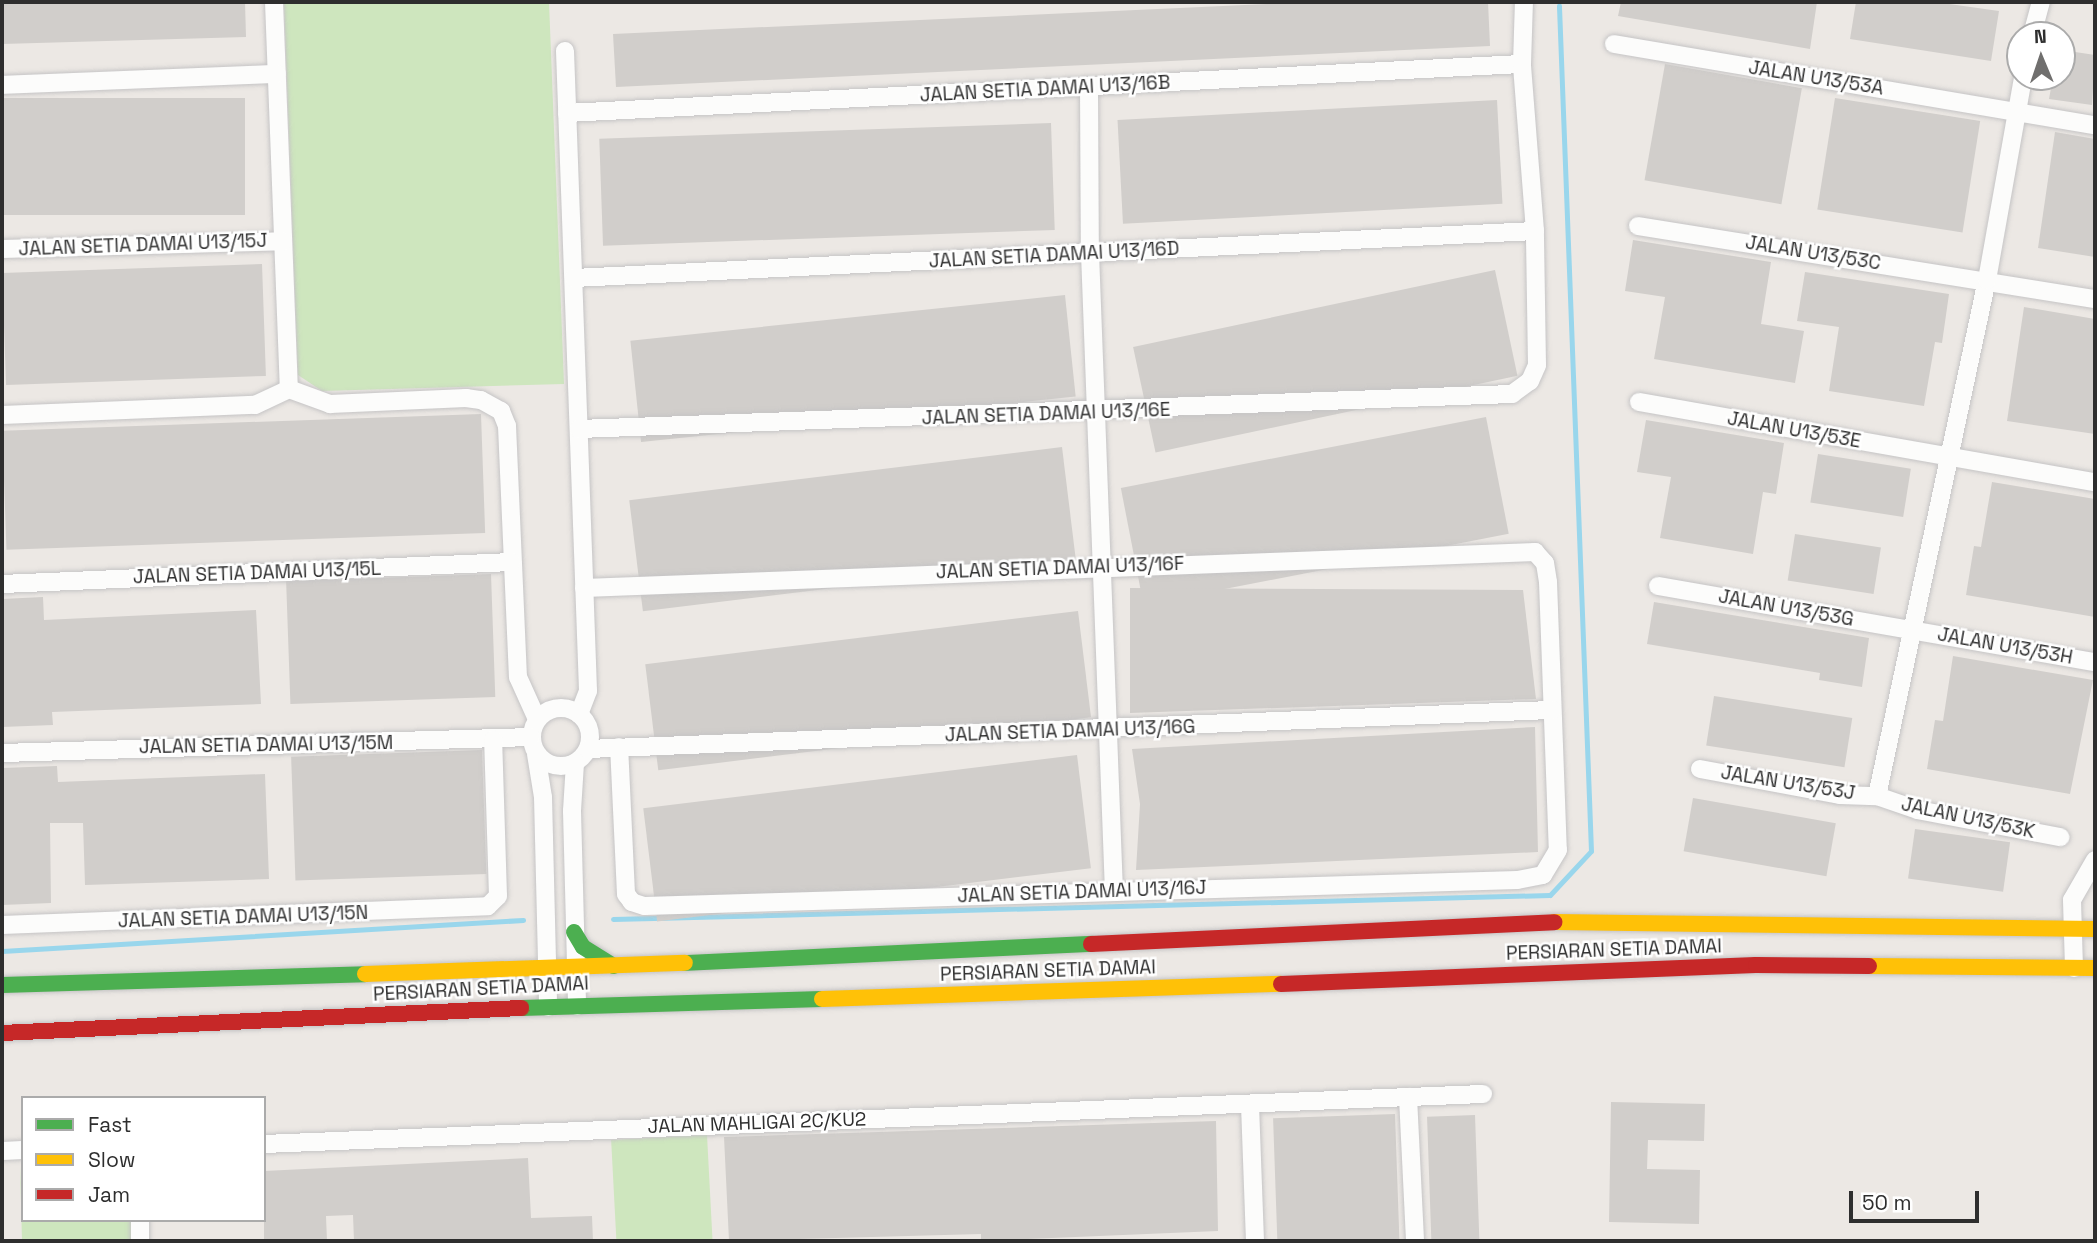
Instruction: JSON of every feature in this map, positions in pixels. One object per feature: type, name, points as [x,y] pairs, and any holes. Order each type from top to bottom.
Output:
[{"type":"street","points":[[274,2],[289,390]]},
{"type":"street","points":[[1524,2],[1522,64],[1535,231]]},
{"type":"street","points":[[2035,21],[2040,2]]},
{"type":"street","name":"JALAN U13/53A","points":[[1614,44],[2095,125]]},
{"type":"street","points":[[565,51],[588,691],[579,714]]},
{"type":"street","name":"JALAN SETIA DAMAI U13/16B","points":[[567,113],[1522,64]]},
{"type":"street","points":[[2,85],[277,74]]},
{"type":"street","points":[[1089,87],[1090,253],[1104,566],[1114,891]]},
{"type":"street","points":[[1877,796],[1915,629],[1987,281],[2021,91]]},
{"type":"street","name":"JALAN U13/53C","points":[[1638,226],[2095,299]]},
{"type":"street","name":"JALAN SETIA DAMAI U13/16D","points":[[574,278],[1535,231]]},
{"type":"street","name":"JALAN SETIA DAMAI U13/16E","points":[[579,429],[1097,413],[1512,394],[1530,381],[1537,365],[1535,231]]},
{"type":"street","name":"JALAN SETIA DAMAI U13/15J","points":[[2,249],[284,241]]},
{"type":"street","points":[[2,415],[255,405],[289,390],[330,404],[481,400],[501,411],[507,426],[518,677],[537,719],[534,746],[543,797],[548,1007]]},
{"type":"street","name":"JALAN U13/53E","points":[[1639,401],[2095,482]]},
{"type":"street","name":"JALAN SETIA DAMAI U13/16F","points":[[584,588],[1104,566],[1535,552],[1545,563],[1548,582],[1552,710]]},
{"type":"street","name":"JALAN SETIA DAMAI U13/15L","points":[[2,584],[512,562]]},
{"type":"street","name":"JALAN U13/53G","points":[[1658,586],[1915,629]]},
{"type":"street","name":"JALAN U13/53H","points":[[1915,629],[2095,662]]},
{"type":"street","points":[[537,719],[562,708],[579,714],[590,730],[588,749],[575,763],[574,932],[577,1006]]},
{"type":"street","name":"JALAN SETIA DAMAI U13/16G","points":[[588,749],[1552,710]]},
{"type":"street","name":"JALAN SETIA DAMAI U13/16J","points":[[619,747],[626,894],[644,906],[1517,880],[1543,875],[1558,850],[1552,710]]},
{"type":"street","name":"JALAN SETIA DAMAI U13/15M","points":[[2,753],[493,740],[534,746]]},
{"type":"street","name":"JALAN SETIA DAMAI U13/15N","points":[[2,925],[484,908],[498,896],[493,740]]},
{"type":"street","points":[[534,746],[550,765],[575,763]]},
{"type":"street","name":"JALAN U13/53J","points":[[1700,769],[1840,795],[1877,796]]},
{"type":"street","name":"JALAN U13/53K","points":[[1877,796],[1918,810],[2060,838]]},
{"type":"street","points":[[2074,968],[2072,901],[2095,860]]},
{"type":"street","name":"PERSIARAN SETIA DAMAI","points":[[2,985],[614,966],[1585,921],[2095,929]]},
{"type":"street","points":[[574,932],[583,947],[614,966]]},
{"type":"street","name":"PERSIARAN SETIA DAMAI","points":[[2,1033],[548,1007],[1189,988],[1756,965],[2095,968]]},
{"type":"street","name":"JALAN MAHLIGAI 2C/KU2","points":[[266,1144],[1483,1094]]},
{"type":"street","points":[[1408,1097],[1415,1241]]},
{"type":"street","points":[[1250,1105],[1255,1241]]},
{"type":"street","points":[[2,1151],[21,1150]]},
{"type":"street","points":[[140,1222],[140,1241]]},
{"type":"green space","points":[[284,2],[549,2],[564,384],[322,391],[298,375]]},
{"type":"green space","points":[[707,1135],[713,1241],[616,1241],[611,1140]]},
{"type":"green space","points":[[22,1222],[131,1222],[131,1241],[22,1241]]},
{"type":"building","points":[[2,2],[245,2],[246,37],[2,44]]},
{"type":"building","points":[[1311,2],[1488,2],[1490,46],[616,87],[613,34]]},
{"type":"building","points":[[1621,2],[1817,2],[1810,49],[1618,16]]},
{"type":"building","points":[[1856,2],[1935,2],[1999,11],[1991,61],[1850,39]]},
{"type":"building","points":[[2076,52],[2095,55],[2092,105],[2049,99],[2050,91],[2076,91]]},
{"type":"building","points":[[1665,64],[1802,88],[1781,204],[1645,180]]},
{"type":"building","points":[[2,98],[245,98],[245,215],[2,215]]},
{"type":"building","points":[[1835,98],[1980,121],[1963,233],[1817,210]]},
{"type":"building","points":[[1497,100],[1502,204],[1123,224],[1118,120]]},
{"type":"building","points":[[1051,123],[1055,230],[603,246],[599,139]]},
{"type":"building","points":[[2055,132],[2095,139],[2095,257],[2038,248]]},
{"type":"building","points":[[1633,240],[1771,262],[1761,324],[1804,331],[1795,383],[1654,359],[1665,297],[1625,291]]},
{"type":"building","points":[[262,264],[266,376],[6,385],[2,273]]},
{"type":"building","points":[[1495,270],[1517,376],[1156,453],[1133,347]]},
{"type":"building","points":[[1805,272],[1949,294],[1942,343],[1935,342],[1924,406],[1829,391],[1839,327],[1797,321]]},
{"type":"building","points":[[1065,295],[1076,396],[641,442],[630,341]]},
{"type":"building","points":[[2024,307],[2095,319],[2095,434],[2007,421]]},
{"type":"building","points":[[481,414],[485,533],[6,550],[2,431]]},
{"type":"building","points":[[1486,417],[1509,534],[1144,605],[1121,488]]},
{"type":"building","points":[[1646,420],[1784,443],[1776,494],[1763,492],[1753,554],[1660,538],[1671,477],[1637,472]]},
{"type":"building","points":[[1062,447],[1076,558],[643,611],[629,500]]},
{"type":"building","points":[[1818,454],[1911,469],[1903,517],[1810,502]]},
{"type":"building","points":[[1992,482],[2095,499],[2095,617],[1966,595],[1974,546],[1981,547]]},
{"type":"building","points":[[1795,534],[1881,548],[1874,594],[1788,580]]},
{"type":"building","points":[[491,574],[495,697],[290,704],[286,581]]},
{"type":"building","points":[[1130,588],[1523,590],[1536,699],[1130,713]]},
{"type":"building","points":[[43,597],[44,620],[256,610],[261,704],[52,712],[53,725],[2,727],[2,599]]},
{"type":"building","points":[[1654,602],[1869,638],[1862,687],[1819,680],[1820,673],[1647,644]]},
{"type":"building","points":[[1078,611],[1091,717],[658,770],[645,664]]},
{"type":"building","points":[[1953,656],[2093,680],[2070,794],[1927,769],[1935,720],[1943,721]]},
{"type":"building","points":[[1714,696],[1852,718],[1844,767],[1706,745]]},
{"type":"building","points":[[1535,727],[1538,852],[1136,870],[1140,804],[1132,749]]},
{"type":"building","points":[[482,750],[486,874],[295,881],[291,757]]},
{"type":"building","points":[[1077,755],[1091,868],[657,921],[643,808]]},
{"type":"building","points":[[57,766],[58,782],[265,774],[269,879],[85,885],[83,823],[50,823],[51,903],[2,905],[2,768]]},
{"type":"building","points":[[1693,798],[1836,823],[1826,876],[1684,851]]},
{"type":"building","points":[[1915,829],[2010,842],[2003,892],[1908,879]]},
{"type":"building","points":[[1611,1102],[1705,1104],[1704,1141],[1648,1140],[1647,1169],[1700,1170],[1699,1224],[1609,1222]]},
{"type":"building","points":[[1395,1114],[1399,1241],[1277,1241],[1273,1118]]},
{"type":"building","points":[[1475,1115],[1479,1241],[1431,1241],[1427,1117]]},
{"type":"building","points":[[1216,1121],[1218,1231],[981,1241],[981,1234],[729,1241],[724,1137]]},
{"type":"building","points":[[528,1158],[531,1218],[592,1216],[593,1241],[354,1241],[353,1215],[326,1216],[327,1241],[264,1241],[266,1171]]},
{"type":"waterway","points":[[613,919],[1550,895],[1591,851],[1559,6]]},
{"type":"waterway","points":[[2,951],[523,920]]},
{"type":"traffic: fast","points":[[574,932],[583,947],[614,966]]},
{"type":"traffic: fast","points":[[685,963],[1091,944]]},
{"type":"traffic: fast","points":[[2,985],[365,974]]},
{"type":"traffic: fast","points":[[521,1008],[822,999]]},
{"type":"traffic: slow","points":[[1554,922],[2095,929]]},
{"type":"traffic: slow","points":[[365,974],[685,963]]},
{"type":"traffic: slow","points":[[1869,966],[2095,968]]},
{"type":"traffic: slow","points":[[822,999],[1281,984]]},
{"type":"traffic: jam","points":[[1091,944],[1554,922]]},
{"type":"traffic: jam","points":[[1281,984],[1756,965],[1869,966]]},
{"type":"traffic: jam","points":[[2,1033],[521,1008]]}]
